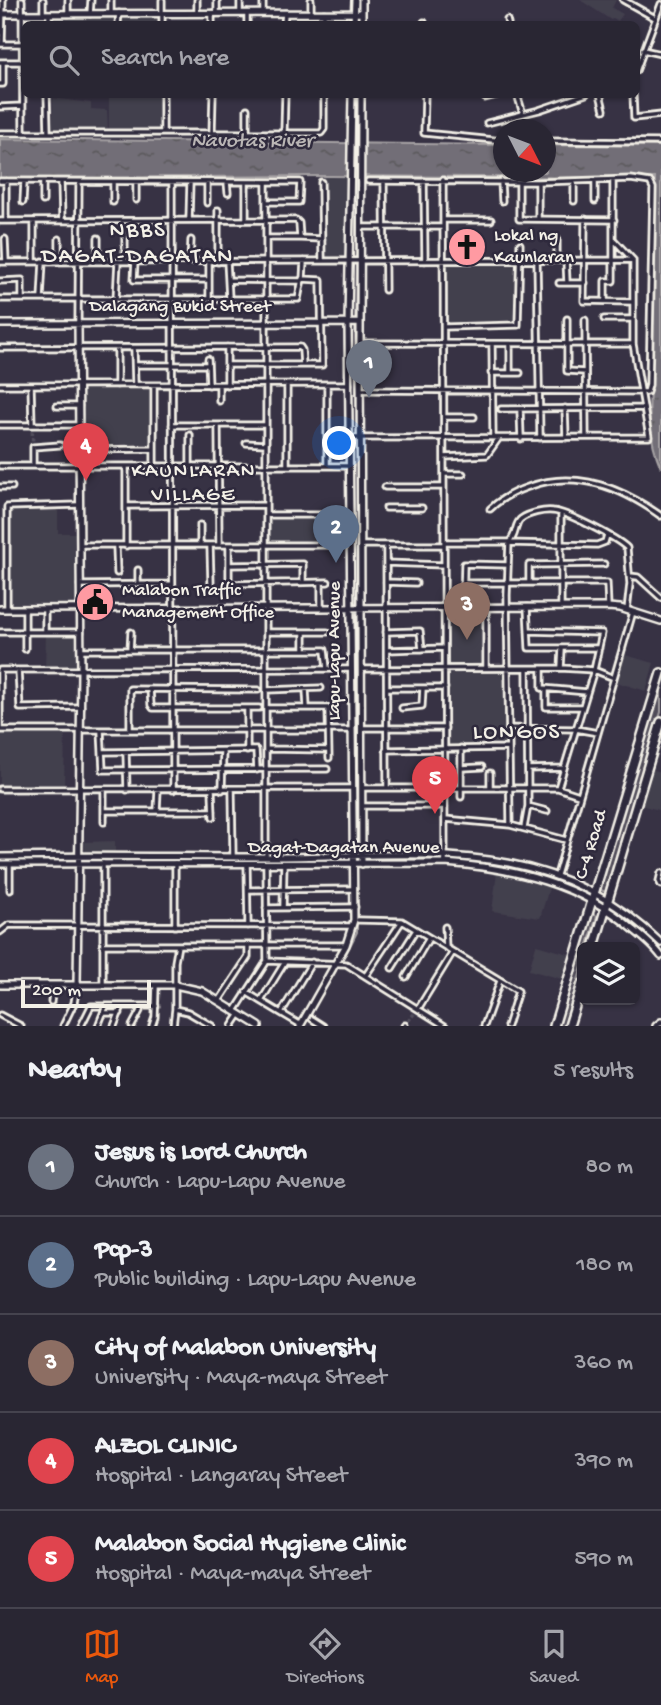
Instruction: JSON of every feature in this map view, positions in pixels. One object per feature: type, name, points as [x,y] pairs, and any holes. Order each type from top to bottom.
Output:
[{"type":"highway","name":"C-4 Road","points":[[554,1026],[661,673]]},
{"type":"highway","name":"C-4 Road","points":[[595,942],[661,722]]},
{"type":"highway","points":[[569,1026],[577,1000]]},
{"type":"main road","points":[[354,21],[355,0]]},
{"type":"main road","points":[[362,0],[362,21]]},
{"type":"main road","points":[[1,14],[362,13]]},
{"type":"main road","name":"Lapu-Lapu Avenue","points":[[352,98],[348,323],[349,384],[356,438],[361,518],[362,864]]},
{"type":"main road","name":"Lapu-Lapu Avenue","points":[[300,1026],[346,945],[353,926],[355,907],[350,669],[350,466],[361,390],[361,98]]},
{"type":"main road","points":[[77,985],[81,708],[78,323]]},
{"type":"main road","name":"Dalagang Bukid Street","points":[[0,324],[360,323]]},
{"type":"main road","points":[[350,519],[361,518]]},
{"type":"main road","points":[[3,609],[561,606],[608,607],[661,621]]},
{"type":"main road","name":"Dagat-Dagatan Avenue","points":[[0,864],[247,865],[266,861],[353,856],[445,855],[500,861],[557,875],[606,904],[660,949]]},
{"type":"main road","points":[[39,856],[39,864]]},
{"type":"main road","name":"Dagat-Dagatan Avenue","points":[[0,857],[233,857],[284,864],[353,865],[445,863],[499,869],[593,896]]},
{"type":"main road","points":[[0,985],[175,985],[202,991],[259,1026]]},
{"type":"main road","points":[[656,1026],[661,1022]]},
{"type":"street","points":[[3,0],[1,44],[21,44]]},
{"type":"street","points":[[22,0],[22,21]]},
{"type":"street","points":[[43,0],[48,21]]},
{"type":"street","points":[[68,0],[68,14]]},
{"type":"street","points":[[90,0],[90,13]]},
{"type":"street","points":[[111,0],[117,21]]},
{"type":"street","points":[[162,0],[162,21]]},
{"type":"street","points":[[197,0],[197,13]]},
{"type":"street","points":[[213,21],[217,0]]},
{"type":"street","points":[[240,0],[246,21]]},
{"type":"street","points":[[263,13],[264,0]]},
{"type":"street","points":[[311,0],[311,13]]},
{"type":"street","points":[[623,0],[656,18]]},
{"type":"street","points":[[640,56],[661,4]]},
{"type":"street","points":[[284,21],[285,13]]},
{"type":"street","points":[[324,13],[324,21]]},
{"type":"street","points":[[643,50],[661,54]]},
{"type":"street","points":[[0,84],[3,85],[1,62],[21,62]]},
{"type":"street","points":[[22,98],[23,133]]},
{"type":"street","points":[[47,98],[48,133]]},
{"type":"street","points":[[163,98],[163,133]]},
{"type":"street","points":[[212,98],[212,132]]},
{"type":"street","points":[[285,98],[285,132]]},
{"type":"street","points":[[0,133],[323,132],[324,98]]},
{"type":"street","points":[[425,98],[424,134],[493,140]]},
{"type":"street","points":[[518,98],[523,114]]},
{"type":"street","points":[[487,122],[573,98]]},
{"type":"street","points":[[601,98],[604,110]]},
{"type":"street","points":[[634,98],[634,118],[661,114]]},
{"type":"street","points":[[0,107],[22,106]]},
{"type":"street","points":[[247,109],[247,132]]},
{"type":"street","points":[[556,141],[661,142]]},
{"type":"street","points":[[443,180],[445,863]]},
{"type":"street","points":[[605,301],[605,281],[613,281],[613,180]]},
{"type":"street","points":[[361,390],[648,391],[652,183],[645,180],[556,182]]},
{"type":"street","points":[[0,181],[300,182],[299,202],[265,202]]},
{"type":"street","points":[[6,181],[6,221]]},
{"type":"street","points":[[23,202],[24,181]]},
{"type":"street","points":[[368,181],[493,181]]},
{"type":"street","points":[[384,181],[385,290]]},
{"type":"street","points":[[424,181],[425,261]]},
{"type":"street","points":[[573,201],[574,181]]},
{"type":"street","points":[[595,181],[595,201]]},
{"type":"street","points":[[43,182],[43,201]]},
{"type":"street","points":[[61,182],[62,220]]},
{"type":"street","points":[[136,182],[136,200]]},
{"type":"street","points":[[172,182],[170,281],[173,366],[173,790]]},
{"type":"street","points":[[190,182],[190,220]]},
{"type":"street","points":[[207,182],[207,203]]},
{"type":"street","points":[[227,182],[228,193]]},
{"type":"street","points":[[246,182],[246,220]]},
{"type":"street","points":[[232,1026],[246,992],[267,961],[266,182]]},
{"type":"street","points":[[321,182],[322,261]]},
{"type":"street","points":[[501,182],[502,201]]},
{"type":"street","points":[[519,182],[519,219],[614,220]]},
{"type":"street","points":[[538,182],[538,219]]},
{"type":"street","points":[[78,323],[79,183]]},
{"type":"street","points":[[113,183],[113,202]]},
{"type":"street","points":[[218,210],[218,262]]},
{"type":"street","points":[[585,219],[584,301],[632,302]]},
{"type":"street","points":[[443,220],[491,220]]},
{"type":"street","points":[[0,221],[298,221],[300,238]]},
{"type":"street","points":[[34,221],[34,261]]},
{"type":"street","points":[[360,227],[443,227]]},
{"type":"street","points":[[125,235],[125,261]]},
{"type":"street","points":[[98,261],[99,238]]},
{"type":"street","points":[[266,238],[322,239]]},
{"type":"street","points":[[5,239],[6,262]]},
{"type":"street","points":[[59,261],[60,239]]},
{"type":"street","points":[[557,239],[557,260]]},
{"type":"street","points":[[190,261],[191,240]]},
{"type":"street","points":[[356,438],[649,437],[633,344],[633,260],[614,240]]},
{"type":"street","points":[[444,327],[518,325],[520,244]]},
{"type":"street","points":[[537,260],[540,438]]},
{"type":"street","points":[[566,260],[567,283]]},
{"type":"street","points":[[0,262],[633,260]]},
{"type":"street","points":[[41,299],[43,261]]},
{"type":"street","points":[[116,299],[118,261]]},
{"type":"street","points":[[135,261],[134,280],[209,280]]},
{"type":"street","points":[[227,261],[229,298]]},
{"type":"street","points":[[0,299],[298,299],[304,261]]},
{"type":"street","points":[[209,262],[209,298]]},
{"type":"street","points":[[0,281],[22,280],[22,299]]},
{"type":"street","points":[[227,365],[323,364],[322,281],[229,280]]},
{"type":"street","points":[[559,283],[585,283]]},
{"type":"street","points":[[567,319],[567,372],[585,372]]},
{"type":"street","points":[[604,319],[633,319]]},
{"type":"street","points":[[585,320],[586,437]]},
{"type":"street","points":[[360,343],[633,344]]},
{"type":"street","points":[[492,344],[492,438]]},
{"type":"street","points":[[510,344],[510,373]]},
{"type":"street","points":[[227,347],[227,385]]},
{"type":"street","points":[[0,348],[300,347],[303,365]]},
{"type":"street","points":[[117,348],[117,385]]},
{"type":"street","points":[[134,348],[135,385]]},
{"type":"street","points":[[135,365],[173,366],[208,362],[209,385]]},
{"type":"street","points":[[491,373],[520,373]]},
{"type":"street","points":[[31,384],[32,425]]},
{"type":"street","points":[[0,385],[349,384]]},
{"type":"street","points":[[154,385],[154,467]]},
{"type":"street","points":[[219,385],[219,401]]},
{"type":"street","points":[[287,385],[287,465]]},
{"type":"street","points":[[327,385],[327,466]]},
{"type":"street","points":[[57,406],[79,407]]},
{"type":"street","points":[[565,408],[566,438]]},
{"type":"street","points":[[501,409],[643,408]]},
{"type":"street","points":[[520,409],[521,439]]},
{"type":"street","points":[[444,418],[474,417]]},
{"type":"street","points":[[0,425],[80,425]]},
{"type":"street","points":[[172,425],[266,425]]},
{"type":"street","points":[[218,425],[219,545]]},
{"type":"street","points":[[190,435],[190,466]]},
{"type":"street","points":[[444,457],[487,455],[499,438]]},
{"type":"street","points":[[246,443],[266,444]]},
{"type":"street","points":[[33,465],[33,447],[60,445]]},
{"type":"street","points":[[81,450],[154,449]]},
{"type":"street","points":[[0,466],[350,466]]},
{"type":"street","points":[[126,466],[126,546]]},
{"type":"street","points":[[444,474],[463,474]]},
{"type":"street","points":[[490,509],[514,492],[541,482],[575,479],[631,495],[661,516]]},
{"type":"street","points":[[0,487],[12,487]]},
{"type":"street","points":[[386,487],[444,487]]},
{"type":"street","points":[[3,609],[9,506],[81,505]]},
{"type":"street","points":[[126,506],[266,505]]},
{"type":"street","points":[[386,508],[422,508]]},
{"type":"street","points":[[510,825],[507,607],[509,543],[522,519],[544,511],[562,513],[627,548],[630,611],[614,678],[557,875]]},
{"type":"street","points":[[561,606],[562,513]]},
{"type":"street","points":[[266,515],[327,515]]},
{"type":"street","points":[[200,525],[200,545]]},
{"type":"street","points":[[361,545],[597,545],[605,542],[607,535]]},
{"type":"street","points":[[80,545],[350,545]]},
{"type":"street","points":[[210,545],[211,584]]},
{"type":"street","points":[[229,545],[229,584],[328,582]]},
{"type":"street","points":[[386,545],[387,788]]},
{"type":"street","points":[[116,546],[117,573]]},
{"type":"street","points":[[0,547],[6,547]]},
{"type":"street","points":[[228,565],[303,564],[303,583]]},
{"type":"street","points":[[386,564],[444,565]]},
{"type":"street","points":[[463,607],[464,564],[508,565]]},
{"type":"street","points":[[529,583],[529,565],[604,564]]},
{"type":"street","points":[[138,570],[138,584]]},
{"type":"street","points":[[629,576],[638,576],[661,598]]},
{"type":"street","points":[[386,582],[416,583]]},
{"type":"street","points":[[321,583],[321,608]]},
{"type":"street","points":[[463,583],[607,583],[608,607]]},
{"type":"street","points":[[79,585],[172,584]]},
{"type":"street","points":[[527,607],[529,648],[599,648]]},
{"type":"street","points":[[486,608],[486,668]]},
{"type":"street","points":[[25,609],[25,649]]},
{"type":"street","points":[[45,632],[46,609]]},
{"type":"street","points":[[386,632],[420,631],[422,649]]},
{"type":"street","points":[[528,631],[601,631],[594,670],[558,788]]},
{"type":"street","points":[[0,632],[81,632]]},
{"type":"street","points":[[130,650],[131,632]]},
{"type":"street","points":[[266,632],[327,632]]},
{"type":"street","points":[[304,632],[304,650]]},
{"type":"street","points":[[387,650],[444,648]]},
{"type":"street","points":[[561,668],[562,648]]},
{"type":"street","points":[[81,650],[326,650],[327,669]]},
{"type":"street","points":[[361,669],[561,668],[594,670],[614,678]]},
{"type":"street","points":[[350,669],[0,670],[0,730],[351,730]]},
{"type":"street","points":[[524,828],[528,806],[527,669]]},
{"type":"street","points":[[542,669],[542,688],[587,692]]},
{"type":"street","points":[[18,670],[19,708],[81,708]]},
{"type":"street","points":[[266,690],[321,688]]},
{"type":"street","points":[[387,688],[445,688]]},
{"type":"street","points":[[402,708],[422,706],[423,688]]},
{"type":"street","points":[[546,688],[546,707],[582,708]]},
{"type":"street","points":[[130,730],[130,689],[258,690]]},
{"type":"street","points":[[150,689],[152,707],[259,708]]},
{"type":"street","points":[[306,689],[307,708]]},
{"type":"street","points":[[247,708],[247,751]]},
{"type":"street","points":[[266,708],[328,708],[329,758]]},
{"type":"street","points":[[361,728],[445,728]]},
{"type":"street","points":[[509,728],[576,729],[598,733]]},
{"type":"street","points":[[102,730],[102,770],[327,769]]},
{"type":"street","points":[[461,748],[461,797]]},
{"type":"street","points":[[386,750],[509,748]]},
{"type":"street","points":[[266,749],[328,750]]},
{"type":"street","points":[[102,752],[256,750],[257,770]]},
{"type":"street","points":[[222,790],[223,751]]},
{"type":"street","points":[[126,752],[127,790]]},
{"type":"street","points":[[461,768],[482,767]]},
{"type":"street","points":[[528,769],[564,768]]},
{"type":"street","points":[[490,773],[490,788]]},
{"type":"street","points":[[0,789],[352,788]]},
{"type":"street","points":[[362,789],[558,788],[579,795]]},
{"type":"street","points":[[104,789],[104,822]]},
{"type":"street","points":[[157,811],[158,790]]},
{"type":"street","points":[[104,811],[213,814],[212,790]]},
{"type":"street","points":[[232,790],[233,857]]},
{"type":"street","points":[[362,806],[445,806]]},
{"type":"street","points":[[528,806],[547,811]]},
{"type":"street","points":[[445,819],[510,825],[566,840]]},
{"type":"street","points":[[103,863],[103,985]]},
{"type":"street","points":[[175,863],[175,926]]},
{"type":"street","points":[[10,864],[10,890]]},
{"type":"street","points":[[283,908],[284,864]]},
{"type":"street","points":[[247,865],[248,926]]},
{"type":"street","points":[[661,873],[661,885]]},
{"type":"street","points":[[248,890],[354,889]]},
{"type":"street","points":[[266,908],[355,907]]},
{"type":"street","points":[[358,920],[402,921],[518,991],[507,1026]]},
{"type":"street","points":[[365,976],[402,921]]},
{"type":"street","points":[[0,932],[9,925],[353,926]]},
{"type":"street","points":[[446,927],[446,948]]},
{"type":"street","points":[[391,968],[416,930]]},
{"type":"street","points":[[406,977],[429,938]]},
{"type":"street","points":[[103,944],[346,945]]},
{"type":"street","points":[[178,944],[173,1024],[179,1026]]},
{"type":"street","points":[[219,1001],[248,957],[247,944]]},
{"type":"street","points":[[418,1009],[453,952]]},
{"type":"street","points":[[267,961],[345,964],[445,1026]]},
{"type":"street","points":[[261,1001],[285,962]]},
{"type":"street","points":[[281,1013],[312,962]]},
{"type":"street","points":[[484,1026],[500,981]]},
{"type":"street","points":[[51,1002],[53,985]]},
{"type":"street","points":[[70,1026],[64,1025],[74,1003],[77,985]]},
{"type":"street","points":[[152,1026],[156,985]]},
{"type":"street","points":[[246,992],[300,1026]]},
{"type":"street","points":[[81,1026],[91,1006],[156,1006]]},
{"type":"street","points":[[98,1026],[106,1006]]},
{"type":"street","points":[[114,1026],[122,1006]]},
{"type":"street","points":[[132,1026],[140,1006]]},
{"type":"street","points":[[175,1009],[188,1012],[212,1026]]},
{"type":"street","points":[[105,1013],[120,1013]]},
{"type":"street","points":[[0,1016],[21,1026]]},
{"type":"street","points":[[312,1019],[323,1026]]},
{"type":"shaded area","points":[[580,0],[616,0],[612,8],[623,14],[618,21],[613,18],[611,20]]},
{"type":"shaded area","points":[[115,14],[115,21],[50,21],[50,16]]},
{"type":"shaded area","points":[[120,16],[159,16],[159,21],[120,21]]},
{"type":"shaded area","points":[[53,98],[91,103],[91,109],[107,110],[108,130],[51,130]]},
{"type":"shaded area","points":[[109,98],[160,98],[159,129],[109,130]]},
{"type":"shaded area","points":[[323,177],[348,177],[348,258],[323,257]]},
{"type":"shaded area","points":[[446,262],[519,262],[519,323],[447,324]]},
{"type":"shaded area","points":[[81,387],[152,387],[154,447],[82,450]]},
{"type":"shaded area","points":[[58,506],[58,533],[78,533],[76,604],[7,604],[8,507]]},
{"type":"shaded area","points":[[268,515],[326,515],[326,542],[269,542]]},
{"type":"shaded area","points":[[449,613],[486,613],[485,666],[448,666]]},
{"type":"shaded area","points":[[46,633],[78,633],[79,670],[45,669]]},
{"type":"shaded area","points":[[625,655],[654,663],[646,691],[616,682]]},
{"type":"shaded area","points":[[449,671],[508,672],[507,747],[448,746]]},
{"type":"shaded area","points":[[0,731],[65,731],[64,788],[0,788]]},
{"type":"shaded area","points":[[651,769],[661,772],[659,810],[640,805]]},
{"type":"shaded area","points":[[115,841],[115,852],[85,853],[84,842]]},
{"type":"shaded area","points":[[497,872],[550,885],[540,918],[492,911]]},
{"type":"shaded area","points":[[536,945],[569,954],[562,979],[529,970]]},
{"type":"green space","points":[[661,682],[661,712],[605,892],[599,889]]},
{"type":"green space","points":[[592,913],[597,916],[589,942],[583,942]]},
{"type":"green space","points":[[577,961],[577,983],[564,1026],[557,1026]]},
{"type":"water","points":[[0,139],[493,145],[493,177],[0,178]]},
{"type":"water","points":[[556,145],[661,146],[661,468],[655,452],[649,405],[655,178],[556,177]]},
{"type":"waterway","points":[[356,175],[356,258]]},
{"type":"waterway","points":[[355,320],[356,264]]},
{"type":"waterway","points":[[355,326],[358,517]]},
{"type":"waterway","points":[[357,601],[358,523]]},
{"type":"waterway","points":[[357,616],[357,850]]},
{"type":"waterway","points":[[346,954],[357,932],[357,869]]},
{"type":"waterway","points":[[309,1016],[336,971]]},
{"type":"tunnel","points":[[32,426],[33,446]]},
{"type":"tunnel","points":[[405,1025],[418,1009]]},
{"type":"place","name":"Lokal ng Kaunlaran","points":[[467,247]]},
{"type":"place","name":"Jesus is Lord Church","points":[[369,398]]},
{"type":"place","name":"ALZOL CLINIC","points":[[86,481]]},
{"type":"place","name":"Pcp-3","points":[[336,563]]},
{"type":"place","name":"Malabon Traffic Management Office","points":[[95,602]]},
{"type":"place","name":"City of Malabon University","points":[[467,640]]},
{"type":"place","name":"Malabon Social Hygiene Clinic","points":[[435,814]]},
{"type":"district","name":"NBBS DAGAT-DAGATAN","points":[[138,244]]},
{"type":"district","name":"KAUNLARAN VILLAGE","points":[[194,484]]},
{"type":"district","name":"LONGOS","points":[[517,733]]},
{"type":"water label","name":"Navotas River","points":[[252,142]]}]
